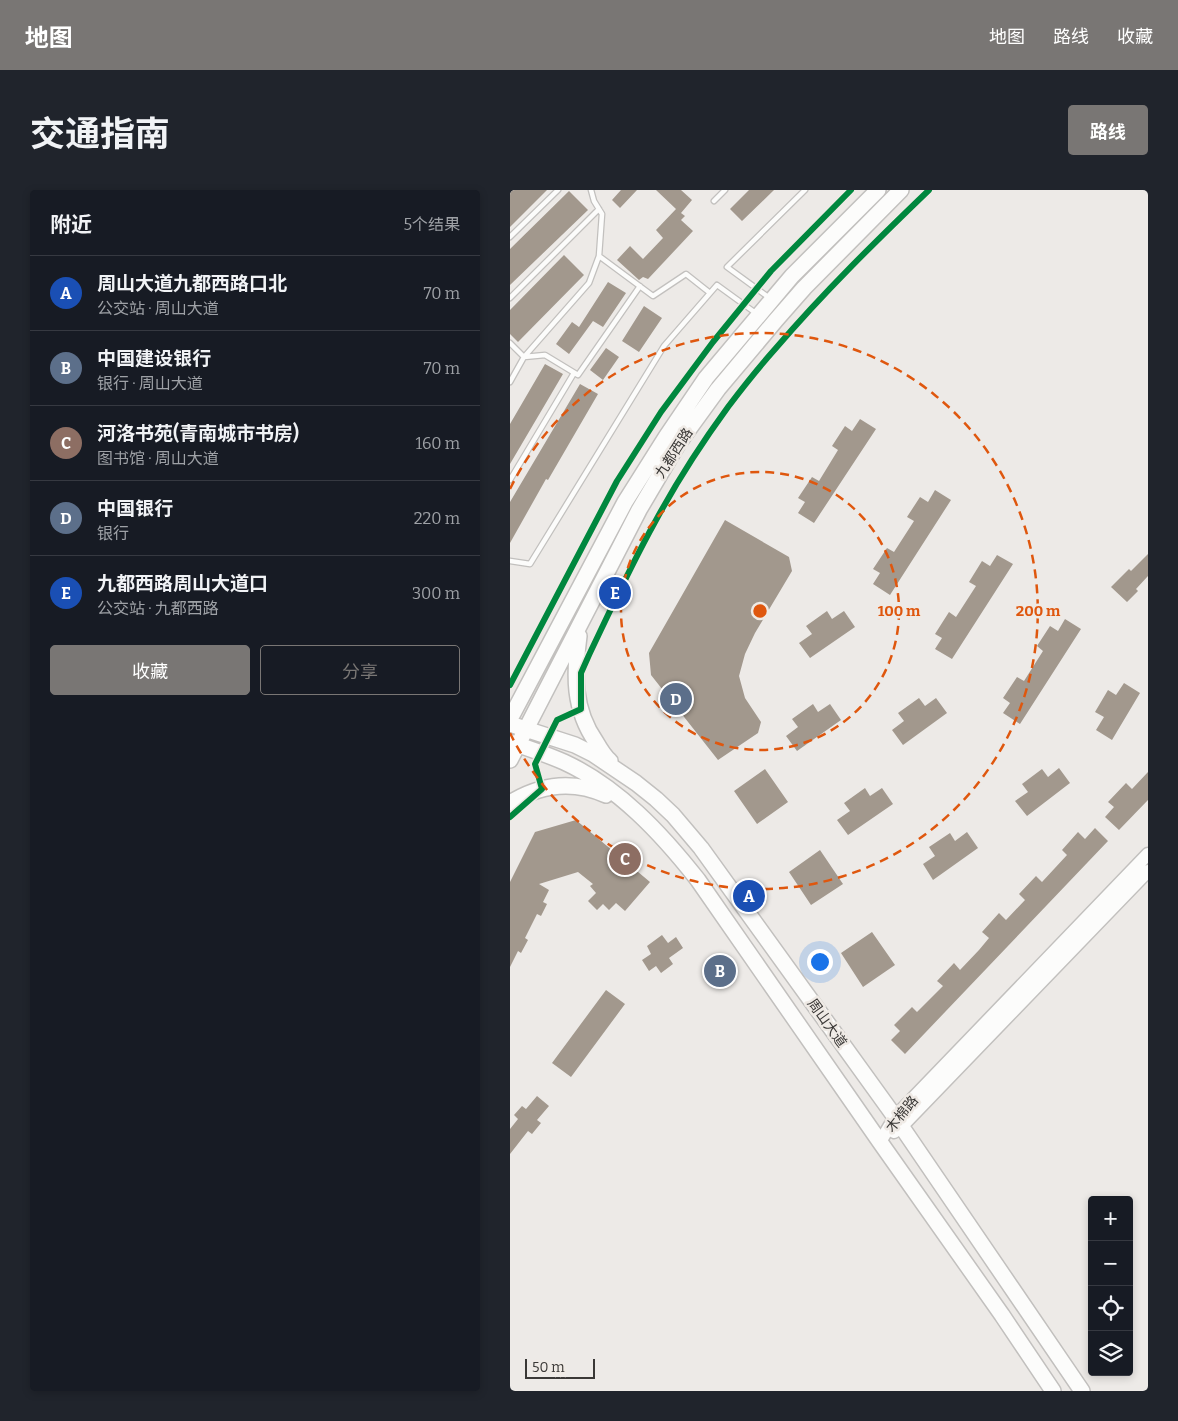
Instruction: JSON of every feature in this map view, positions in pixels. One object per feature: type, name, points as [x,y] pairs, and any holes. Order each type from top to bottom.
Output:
[{"type":"main road","name":"九都西路","points":[[510,719],[625,502],[706,378],[772,299],[818,249],[878,190]]},
{"type":"main road","name":"九都西路","points":[[510,760],[514,743],[526,729],[639,510],[678,444],[718,389],[804,288],[901,190]]},
{"type":"main road","points":[[581,624],[576,660],[576,693],[587,730],[607,758],[636,783]]},
{"type":"main road","name":"周山大道","points":[[510,724],[575,745],[592,754],[656,798],[702,848],[898,1122],[1082,1391]]},
{"type":"main road","name":"周山大道","points":[[514,743],[541,752],[587,775],[631,807],[664,839],[698,880],[1053,1391]]},
{"type":"main road","points":[[510,803],[542,789],[558,785],[571,785],[602,793],[631,807]]},
{"type":"main road","name":"木棉路","points":[[880,1142],[1148,854]]},
{"type":"main road","name":"木棉路","points":[[898,1122],[1148,871]]},
{"type":"lane","points":[[510,238],[558,190]]},
{"type":"lane","points":[[510,382],[524,357],[589,283],[599,256],[602,214],[594,201],[591,190]]},
{"type":"lane","points":[[714,201],[725,190]]},
{"type":"lane","points":[[772,299],[727,267],[805,190]]},
{"type":"lane","points":[[510,298],[599,209]]},
{"type":"lane","points":[[599,256],[653,296],[686,274],[710,293]]},
{"type":"lane","points":[[510,561],[530,564],[664,346],[717,285],[758,315]]},
{"type":"lane","points":[[524,357],[545,354],[578,375],[640,286]]},
{"type":"lane","points":[[510,343],[524,357]]},
{"type":"lane","points":[[510,480],[574,373]]},
{"type":"building","points":[[510,190],[547,190],[510,227]]},
{"type":"building","points":[[621,190],[637,190],[620,208],[612,200]]},
{"type":"building","points":[[656,190],[681,190],[692,200],[681,213],[685,216],[681,220],[693,231],[648,279],[643,277],[639,280],[617,260],[630,246],[643,259],[663,238],[656,230],[676,209]]},
{"type":"building","points":[[749,190],[774,190],[742,221],[730,209]]},
{"type":"building","points":[[569,191],[588,210],[510,285],[510,249]]},
{"type":"building","points":[[564,255],[584,275],[518,342],[510,334],[510,310]]},
{"type":"building","points":[[608,282],[626,293],[603,327],[593,321],[569,354],[556,344],[572,322],[579,327]]},
{"type":"building","points":[[644,306],[662,318],[639,352],[622,341]]},
{"type":"building","points":[[606,348],[619,357],[603,380],[590,370]]},
{"type":"building","points":[[545,364],[563,374],[510,464],[510,424]]},
{"type":"building","points":[[580,384],[598,394],[548,480],[546,479],[510,543],[510,502]]},
{"type":"building","points":[[860,419],[876,429],[814,523],[798,513],[805,502],[798,498],[812,477],[819,481],[838,450],[832,446],[845,426],[852,431]]},
{"type":"building","points":[[935,490],[951,500],[890,595],[873,584],[880,573],[873,569],[887,548],[894,552],[914,521],[907,517],[920,497],[928,502]]},
{"type":"building","points":[[725,520],[789,557],[792,571],[755,633],[745,654],[739,676],[745,698],[761,722],[758,733],[718,760],[651,675],[649,653]]},
{"type":"building","points":[[1148,554],[1148,576],[1136,589],[1138,591],[1127,602],[1111,587]]},
{"type":"building","points":[[997,555],[1013,564],[952,659],[935,649],[942,638],[935,634],[949,612],[956,617],[976,586],[969,582],[982,561],[990,566]]},
{"type":"building","points":[[827,611],[832,619],[844,611],[855,627],[810,658],[799,643],[812,634],[806,626]]},
{"type":"building","points":[[1065,619],[1081,629],[1020,724],[1003,713],[1010,703],[1003,698],[1017,677],[1024,681],[1043,651],[1037,646],[1050,626],[1058,631]]},
{"type":"building","points":[[1124,683],[1140,693],[1112,740],[1096,730],[1104,717],[1095,712],[1108,690],[1116,695]]},
{"type":"building","points":[[919,698],[925,706],[936,698],[947,713],[903,745],[892,730],[904,721],[898,713]]},
{"type":"building","points":[[813,704],[818,712],[830,704],[841,720],[797,751],[786,736],[798,727],[792,719]]},
{"type":"building","points":[[1059,768],[1070,783],[1027,816],[1015,801],[1028,792],[1022,784],[1042,769],[1048,777]]},
{"type":"building","points":[[765,769],[788,802],[757,824],[734,791]]},
{"type":"building","points":[[1148,772],[1148,800],[1119,830],[1105,817],[1114,807],[1108,802],[1126,783],[1132,789]]},
{"type":"building","points":[[865,788],[870,796],[882,788],[893,804],[848,835],[837,820],[850,811],[844,803]]},
{"type":"building","points":[[576,820],[650,882],[625,911],[616,903],[609,910],[603,904],[597,910],[588,901],[596,893],[590,886],[593,884],[578,872],[539,884],[549,890],[543,902],[547,904],[541,916],[537,914],[525,938],[528,940],[521,953],[518,951],[510,967],[510,882],[535,832]]},
{"type":"building","points":[[1095,828],[1108,841],[905,1054],[891,1040],[900,1031],[894,1025],[912,1007],[917,1012],[943,986],[937,981],[954,963],[960,970],[989,938],[982,932],[999,913],[1006,920],[1025,900],[1019,894],[1036,876],[1042,882],[1067,855],[1062,850],[1078,832],[1085,839]]},
{"type":"building","points":[[967,832],[978,848],[933,880],[923,864],[935,856],[929,847],[950,833],[955,841]]},
{"type":"building","points":[[820,850],[843,884],[811,905],[789,872]]},
{"type":"building","points":[[872,932],[895,965],[863,987],[841,953]]},
{"type":"building","points":[[662,935],[668,943],[676,937],[683,948],[669,958],[673,964],[661,973],[656,966],[649,971],[642,960],[651,954],[647,946]]},
{"type":"building","points":[[606,990],[625,1004],[571,1077],[552,1063]]},
{"type":"building","points":[[537,1096],[549,1106],[537,1120],[541,1123],[532,1134],[528,1131],[510,1154],[510,1129],[518,1119],[514,1115],[522,1106],[526,1109]]},
{"type":"cycle path","points":[[510,685],[617,481],[661,412],[713,342],[771,271],[851,190]]},
{"type":"cycle path","points":[[510,817],[542,789],[535,764],[557,720],[581,709],[581,673],[589,655],[646,538],[671,493],[699,449],[739,392],[794,327],[889,228],[929,190]]},
{"type":"place","name":"九都西路周山大道口","points":[[615,593]]},
{"type":"place","name":"中国银行","points":[[676,699]]},
{"type":"place","name":"河洛书苑(青南城市书房)","points":[[625,859]]},
{"type":"place","name":"周山大道九都西路口北","points":[[749,896]]},
{"type":"place","name":"中国建设银行","points":[[720,971]]}]
